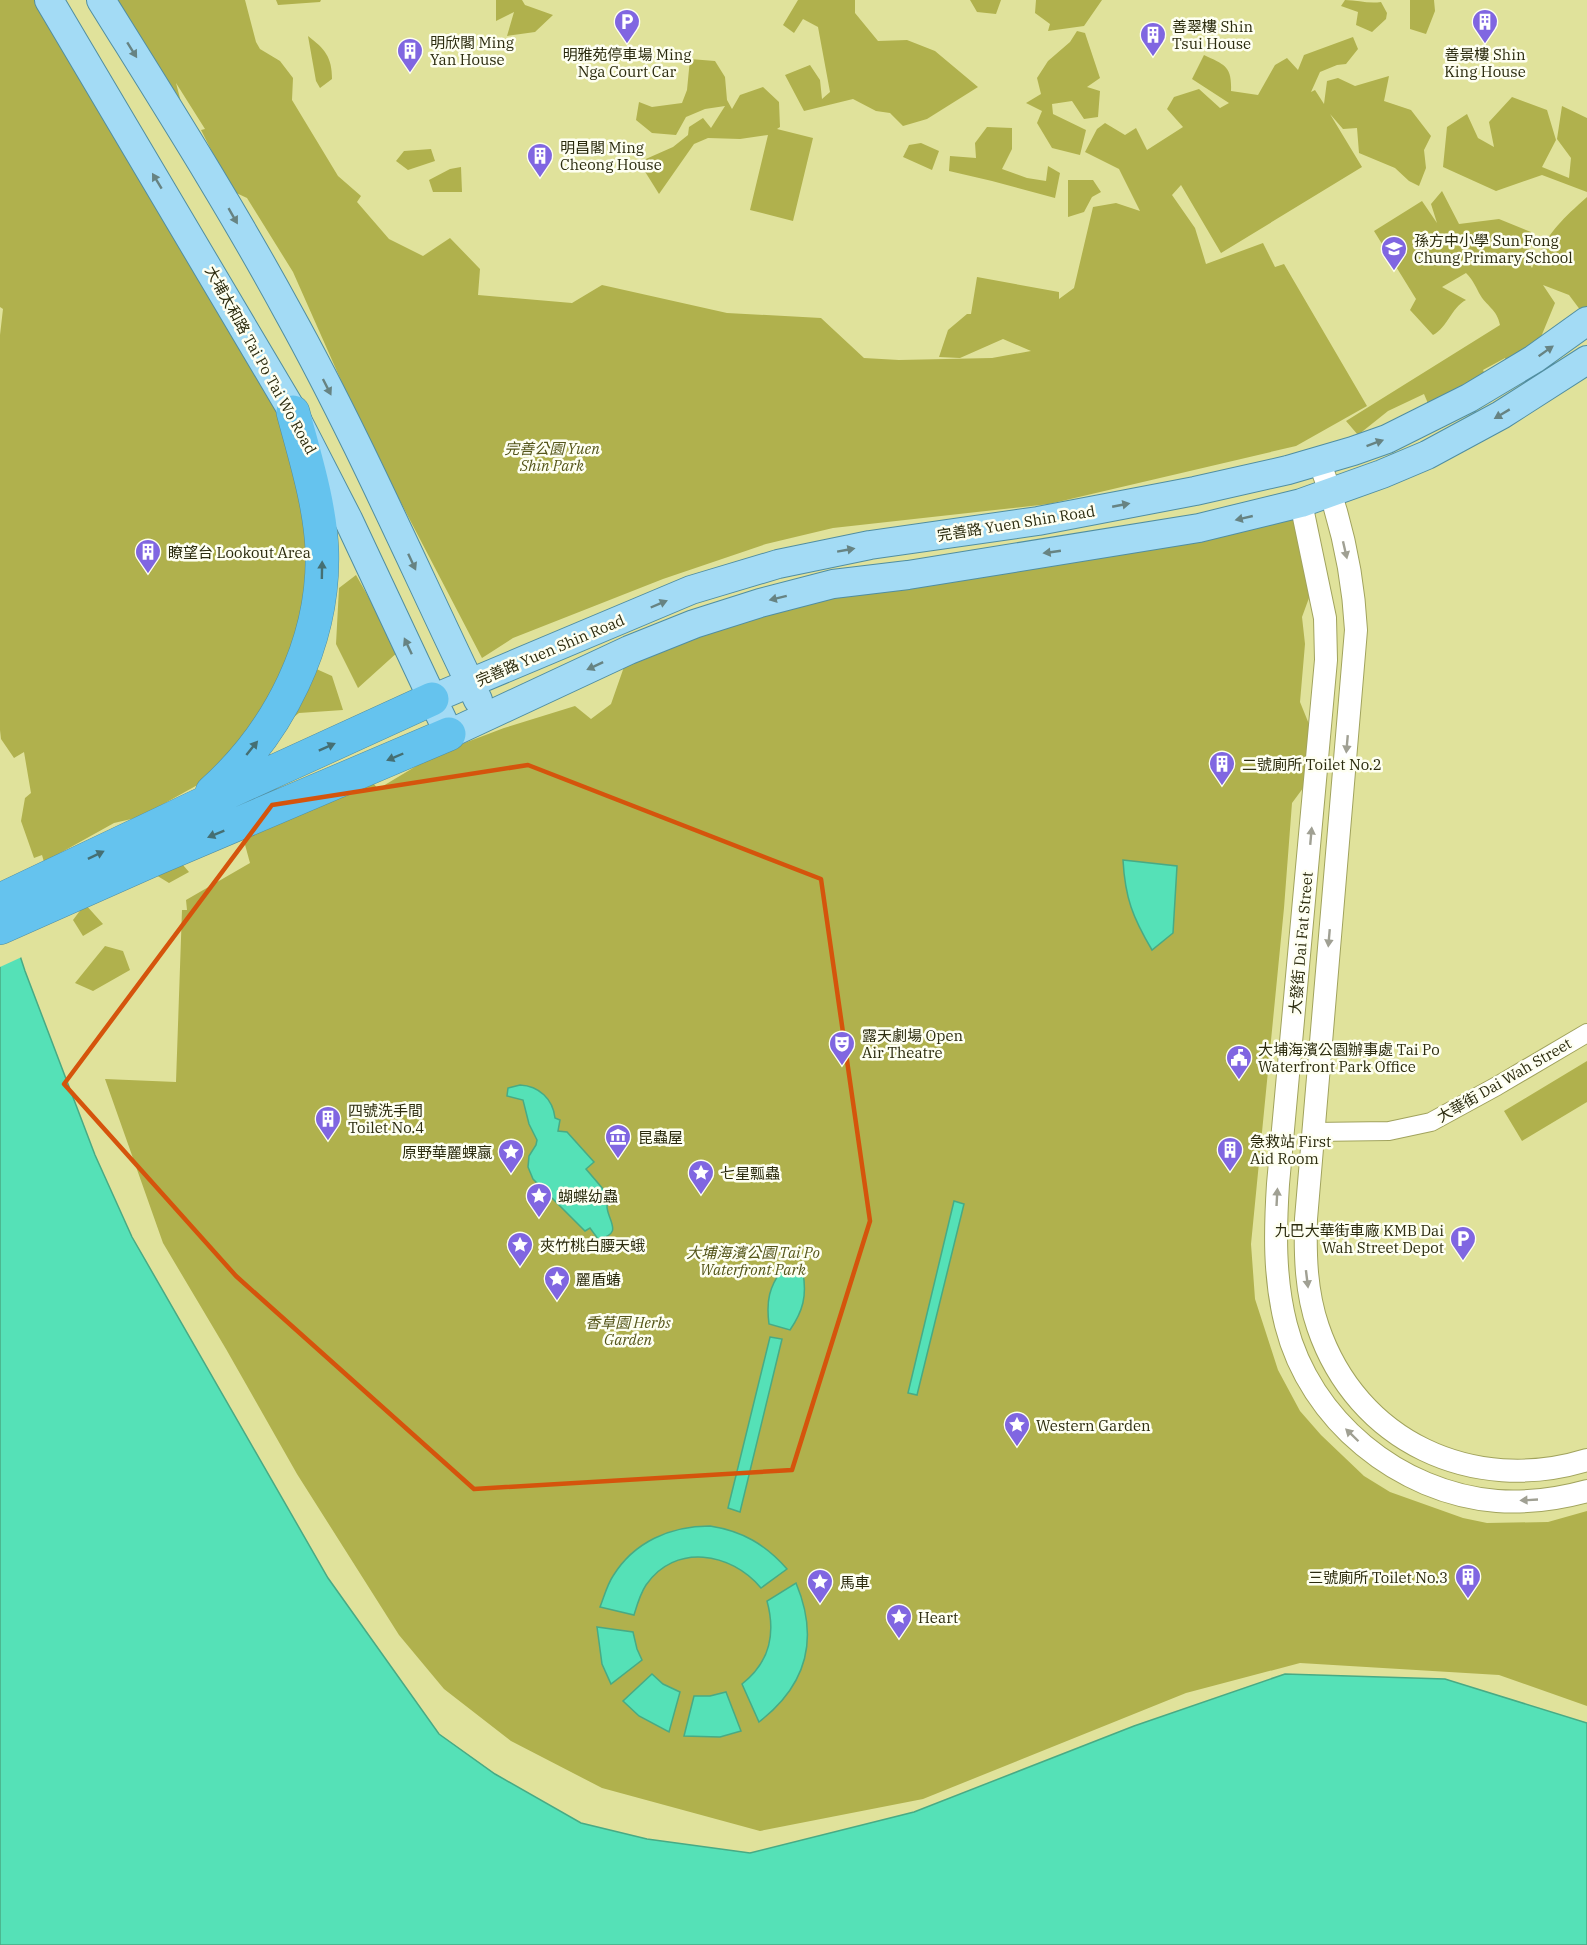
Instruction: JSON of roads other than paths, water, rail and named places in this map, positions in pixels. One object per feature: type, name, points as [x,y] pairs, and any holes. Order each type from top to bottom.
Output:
[{"type":"highway","points":[[198,806],[229,778],[275,717],[305,657],[319,606],[322,549],[308,467],[293,412]]},
{"type":"highway","points":[[0,928],[47,893],[198,806],[432,699]]},
{"type":"highway","points":[[0,900],[47,893],[449,734]]},
{"type":"main road","name":"大埔太和路 Tai Po Tai Wo Road","points":[[49,0],[293,412],[348,519],[449,734]]},
{"type":"main road","points":[[101,0],[200,159],[288,312],[379,492],[485,716]]},
{"type":"main road","name":"完善路 Yuen Shin Road","points":[[432,699],[691,590],[778,564],[870,545],[1049,519],[1195,491],[1319,461],[1387,439],[1434,417],[1504,378],[1587,321]]},
{"type":"main road","name":"完善路 Yuen Shin Road","points":[[449,734],[630,650],[694,624],[760,603],[833,584],[908,575],[1175,533],[1262,514],[1332,493],[1427,455],[1465,436],[1501,416],[1587,360]]},
{"type":"street","name":"大發街 Dai Fat Street","points":[[1319,461],[1332,493],[1353,583],[1356,630],[1313,1132],[1305,1254],[1311,1302],[1325,1346],[1335,1367],[1360,1401],[1404,1439],[1420,1449],[1456,1463],[1499,1471],[1522,1472],[1547,1469],[1587,1460]]},
{"type":"street","name":"大發街 Dai Fat Street","points":[[1301,503],[1325,618],[1326,660],[1277,1196],[1277,1267],[1286,1325],[1294,1350],[1306,1375],[1334,1416],[1366,1448],[1401,1471],[1440,1489],[1496,1501],[1543,1500],[1587,1491]]},
{"type":"street","name":"大華街 Dai Wah Street","points":[[1313,1132],[1389,1131],[1431,1122],[1587,1033]]},
{"type":"place","name":"明雅苑停車場 Ming Nga Court Car","points":[[627,45]]},
{"type":"place","name":"善景樓 Shin King House","points":[[1485,45]]},
{"type":"place","name":"善翠樓 Shin Tsui House","points":[[1153,58]]},
{"type":"place","name":"明欣閣 Ming Yan House","points":[[410,74]]},
{"type":"place","name":"明昌閣 Ming Cheong House","points":[[540,179]]},
{"type":"place","name":"孫方中小學 Sun Fong Chung Primary School","points":[[1394,272]]},
{"type":"place","name":"瞭望台 Lookout Area","points":[[148,575]]},
{"type":"place","name":"二號廁所 Toilet No.2","points":[[1222,787]]},
{"type":"place","name":"露天劇場 Open Air Theatre","points":[[842,1067]]},
{"type":"place","name":"大埔海濱公園辦事處 Tai Po Waterfront Park Office","points":[[1239,1081]]},
{"type":"place","name":"四號洗手間 Toilet No.4","points":[[328,1142]]},
{"type":"place","name":"昆蟲屋","points":[[618,1160]]},
{"type":"place","name":"急救站 First Aid Room","points":[[1230,1173]]},
{"type":"place","name":"原野華麗蜾蠃","points":[[511,1175]]},
{"type":"place","name":"七星瓢蟲","points":[[701,1196]]},
{"type":"place","name":"蝴蝶幼蟲","points":[[539,1219]]},
{"type":"place","name":"九巴大華街車廠 KMB Dai Wah Street Depot","points":[[1463,1262]]},
{"type":"place","name":"夾竹桃白腰天蛾","points":[[520,1268]]},
{"type":"place","name":"麗盾蝽","points":[[557,1302]]},
{"type":"place","name":"Western Garden","points":[[1017,1448]]},
{"type":"place","name":"三號廁所 Toilet No.3","points":[[1468,1600]]},
{"type":"place","name":"馬車","points":[[820,1605]]},
{"type":"place","name":"Heart","points":[[899,1640]]},
{"type":"park label","name":"完善公園 Yuen Shin Park","points":[[552,456]]},
{"type":"park label","name":"大埔海濱公園 Tai Po Waterfront Park","points":[[753,1260]]},
{"type":"park label","name":"香草園 Herbs Garden","points":[[628,1330]]}]
